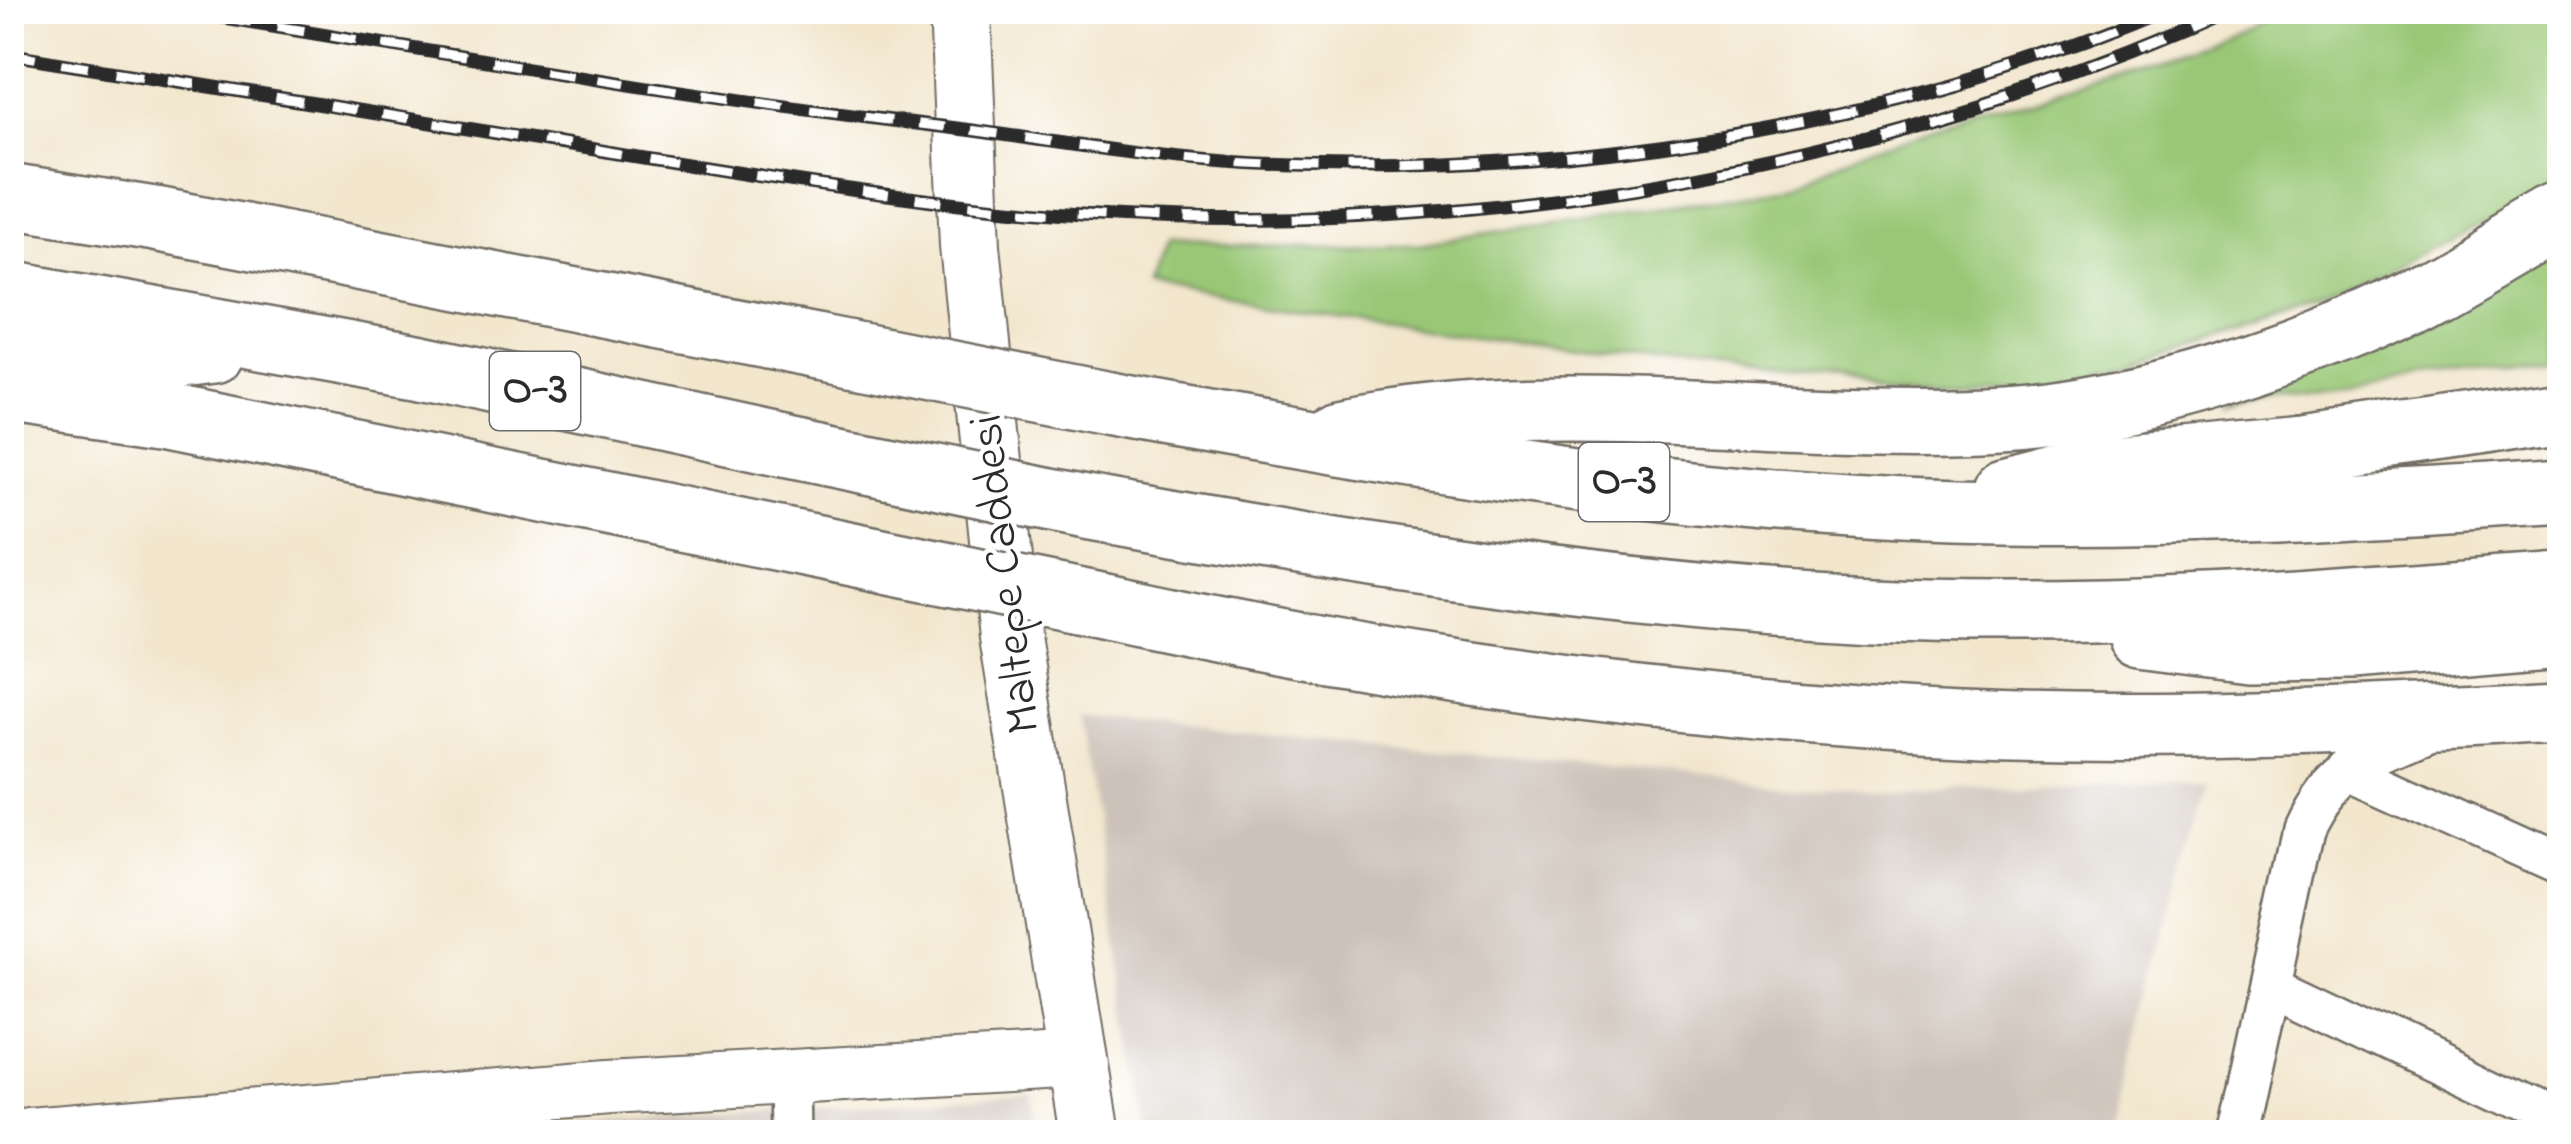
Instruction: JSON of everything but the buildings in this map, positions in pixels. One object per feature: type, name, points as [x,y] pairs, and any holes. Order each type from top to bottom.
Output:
[{"type":"highway","points":[[9,160],[155,218]]},
{"type":"highway","name":"O-3","points":[[9,196],[155,218],[1298,439],[1541,474],[1952,511],[2224,513],[2562,492]]},
{"type":"highway","points":[[1298,439],[1405,416],[1498,406],[1929,419],[2008,417],[2124,399],[2357,326],[2562,214]]},
{"type":"highway","name":"O-3","points":[[9,293],[286,340],[1249,537],[1604,586],[1848,608],[1991,612],[2332,601],[2562,583]]},
{"type":"highway","points":[[9,345],[154,359],[286,340]]},
{"type":"highway","points":[[9,391],[209,423],[1433,671],[1797,711],[1964,722],[2134,724],[2562,711]]},
{"type":"highway","points":[[1952,511],[2019,483],[2089,468],[2302,449],[2562,411]]},
{"type":"highway","points":[[1991,612],[2247,650],[2348,650],[2562,632]]},
{"type":"main road","name":"Maltepe Caddesi","points":[[960,9],[970,246],[1010,637],[1090,1135]]},
{"type":"main road","points":[[29,1135],[609,1087],[789,1081],[1080,1061]]},
{"type":"street","points":[[2238,1135],[2304,830],[2321,792],[2348,769],[2465,716]]},
{"type":"street","points":[[2348,769],[2562,866]]},
{"type":"street","points":[[2272,985],[2562,1124]]},
{"type":"street","points":[[789,1081],[790,1135]]},
{"type":"shaded area","points":[[1079,716],[1870,793],[2206,779],[2118,1135],[1149,1135]]},
{"type":"shaded area","points":[[1032,1094],[1037,1135],[392,1135]]},
{"type":"green space","points":[[2283,9],[2562,9],[2562,179],[2532,200],[2314,302],[2132,363],[1967,385],[1712,370],[1144,288],[1157,247],[1419,244],[1788,186],[2208,51]]},
{"type":"green space","points":[[2562,245],[2562,369],[2223,406]]},
{"type":"railway","points":[[171,9],[649,87],[1132,153],[1250,164],[1365,166],[1600,153],[1836,114],[1950,86],[2062,51],[2168,9]]},
{"type":"railway","points":[[9,54],[844,189],[1086,215],[1248,220],[1500,205],[1751,166],[1996,101],[2231,9]]}]
